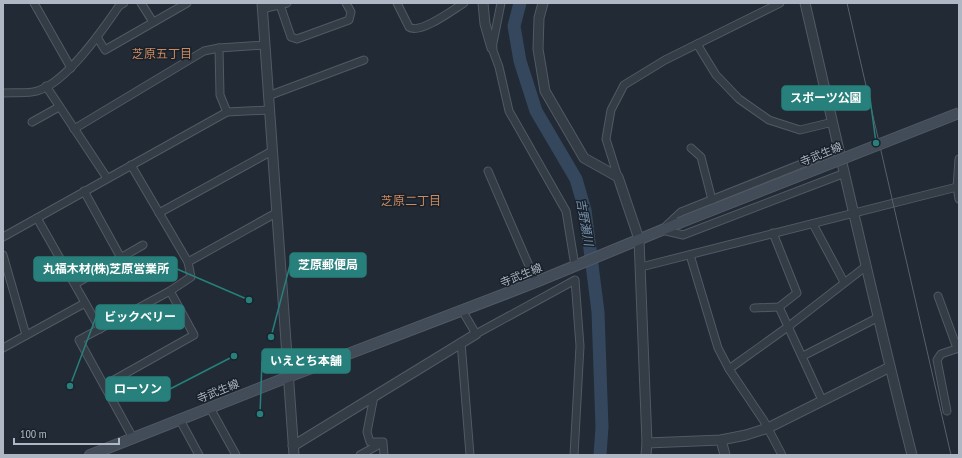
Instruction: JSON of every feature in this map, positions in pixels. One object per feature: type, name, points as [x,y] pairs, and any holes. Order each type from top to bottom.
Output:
[{"type":"main road","name":"寺武生線","points":[[90,455],[536,282],[662,230],[959,113]]},
{"type":"street","points":[[34,3],[70,68]]},
{"type":"street","points":[[3,93],[37,91],[46,86],[70,68],[97,37],[119,6],[124,3]]},
{"type":"street","points":[[141,3],[153,22]]},
{"type":"street","points":[[97,37],[105,50],[188,3]]},
{"type":"street","points":[[346,3],[351,12],[349,20],[298,39],[291,37],[284,4],[262,6],[294,450],[374,396],[461,342],[575,280],[580,346],[574,455]]},
{"type":"street","points":[[397,3],[409,27],[416,30],[424,27],[464,3]]},
{"type":"street","points":[[483,3],[485,24],[499,67],[509,111],[566,210],[578,265]]},
{"type":"street","points":[[492,48],[501,3]]},
{"type":"street","points":[[543,3],[539,18],[538,49],[545,91],[584,158],[618,177]]},
{"type":"street","points":[[646,455],[647,443],[641,267],[636,241],[606,139],[611,110],[624,85],[697,44],[780,3]]},
{"type":"street","points":[[805,3],[855,214],[877,318],[912,455]]},
{"type":"street","points":[[74,129],[204,51],[219,48],[265,44]]},
{"type":"street","points":[[697,44],[716,75],[739,99],[769,120],[800,130],[833,122]]},
{"type":"street","points":[[219,48],[220,95],[227,112]]},
{"type":"street","points":[[268,96],[364,60]]},
{"type":"street","points":[[46,86],[107,178]]},
{"type":"street","points":[[32,122],[59,107]]},
{"type":"street","points":[[4,235],[227,112],[269,110]]},
{"type":"street","points":[[691,148],[701,157],[712,200]]},
{"type":"street","points":[[662,230],[681,212],[840,149]]},
{"type":"street","points":[[159,213],[272,151]]},
{"type":"street","points":[[959,159],[959,199]]},
{"type":"street","points":[[131,165],[188,262],[192,277],[170,291],[80,340],[133,438]]},
{"type":"street","points":[[488,171],[536,282]]},
{"type":"street","points":[[662,230],[683,235],[845,173]]},
{"type":"street","points":[[641,267],[958,187]]},
{"type":"street","points":[[84,191],[120,258]]},
{"type":"street","points":[[188,262],[276,213]]},
{"type":"street","points":[[37,218],[100,329]]},
{"type":"street","points":[[813,224],[844,282]]},
{"type":"street","points":[[754,308],[779,307],[797,293],[773,233]]},
{"type":"street","points":[[75,284],[143,245]]},
{"type":"street","points":[[3,255],[26,335]]},
{"type":"street","points":[[690,255],[718,348],[729,369],[768,428],[782,455]]},
{"type":"street","points":[[729,369],[865,267]]},
{"type":"street","points":[[105,385],[194,335],[170,291]]},
{"type":"street","points":[[938,296],[958,348],[941,354],[937,360],[947,411]]},
{"type":"street","points":[[3,348],[85,303]]},
{"type":"street","points":[[779,307],[803,356],[822,400]]},
{"type":"street","points":[[462,310],[476,334]]},
{"type":"street","points":[[803,356],[877,318]]},
{"type":"street","points":[[461,342],[470,455]]},
{"type":"street","points":[[647,443],[721,440],[746,435],[768,428],[890,367]]},
{"type":"street","points":[[374,396],[367,432],[370,442],[383,442]]},
{"type":"street","points":[[210,408],[236,455]]},
{"type":"street","points":[[180,420],[199,455]]},
{"type":"street","points":[[721,440],[725,455]]},
{"type":"street","points":[[360,455],[383,442]]},
{"type":"street","points":[[383,442],[384,455]]},
{"type":"waterway","name":"吉野瀬川","points":[[520,3],[514,26],[520,61],[536,111],[576,179],[585,210],[598,312],[602,427],[600,455]]},
{"type":"tram line","points":[[847,3],[951,455]]},
{"type":"place","name":"スポーツ公園","points":[[876,143]]},
{"type":"place","name":"丸福木材(株)芝原営業所","points":[[249,300]]},
{"type":"place","name":"芝原郵便局","points":[[271,337]]},
{"type":"place","name":"ローソン","points":[[234,356]]},
{"type":"place","name":"ビックベリー","points":[[70,386]]},
{"type":"place","name":"いえとち本舗","points":[[260,414]]},
{"type":"district","name":"芝原五丁目","points":[[162,53]]},
{"type":"district","name":"芝原二丁目","points":[[411,200]]}]
